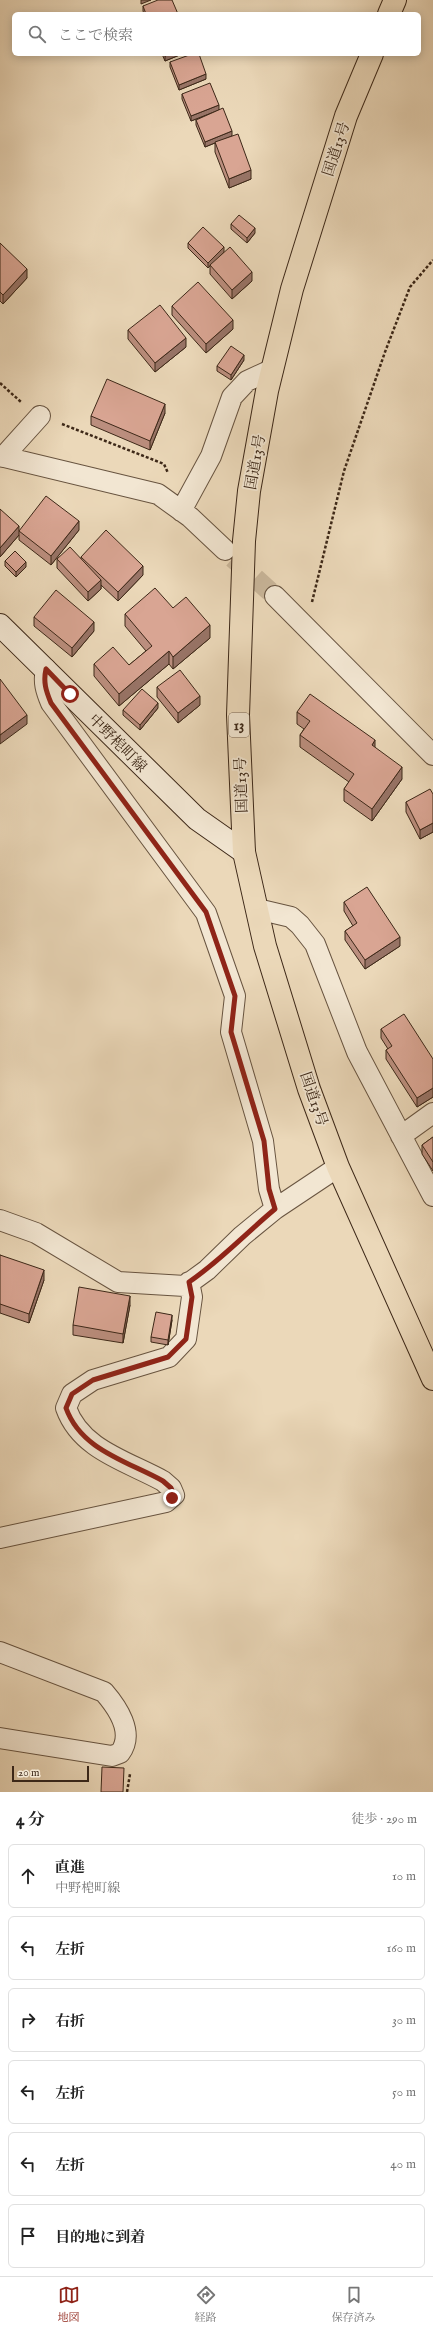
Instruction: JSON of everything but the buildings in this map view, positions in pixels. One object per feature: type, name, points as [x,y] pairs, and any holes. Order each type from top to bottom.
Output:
[{"type":"highway","points":[[390,12],[395,0]]},
{"type":"highway","name":"国道13号","points":[[371,56],[346,116],[292,289],[273,369],[249,491],[244,541],[238,715],[244,852],[265,946],[309,1089],[338,1167],[433,1379]]},
{"type":"main road","name":"中野梍町線","points":[[0,625],[197,819],[244,852]]},
{"type":"street","points":[[176,507],[211,456],[232,397],[247,381],[273,369]]},
{"type":"street","points":[[40,416],[2,456],[158,494],[176,507],[225,550]]},
{"type":"street","points":[[275,596],[433,755]]},
{"type":"street","points":[[46,669],[44,678],[46,690],[51,703],[206,912],[235,996],[231,1032],[264,1141],[269,1189],[275,1209]]},
{"type":"street","points":[[257,909],[291,917],[300,925],[315,944],[357,1052],[433,1196]]},
{"type":"street","points":[[401,1136],[433,1113]]},
{"type":"street","points":[[0,1220],[36,1233],[118,1282],[185,1286],[207,1270],[242,1236],[275,1209],[338,1167]]},
{"type":"street","points":[[0,1538],[166,1502],[172,1498],[174,1495],[171,1488],[163,1481],[93,1445],[70,1419],[66,1408],[72,1394],[93,1380],[168,1357],[186,1339],[192,1297],[189,1282]]},
{"type":"street","points":[[0,1652],[104,1692],[115,1705],[122,1718],[125,1740],[120,1753],[112,1756],[0,1738]]},
{"type":"path","points":[[306,628],[344,471],[410,287],[433,260]]},
{"type":"path","points":[[0,383],[40,416],[164,464],[175,496],[176,507]]},
{"type":"tunnel","points":[[233,558],[275,596]]},
{"type":"route","points":[[70,694],[46,669],[44,678],[46,690],[51,703],[206,912],[235,996],[231,1032],[253,1110],[264,1141],[269,1189],[275,1209],[242,1236],[207,1270],[189,1282],[192,1297],[186,1339],[168,1357],[155,1363],[118,1371],[93,1380],[81,1386],[72,1394],[66,1408],[70,1419],[82,1435],[93,1445],[163,1481],[171,1488],[174,1495],[172,1498]]}]
